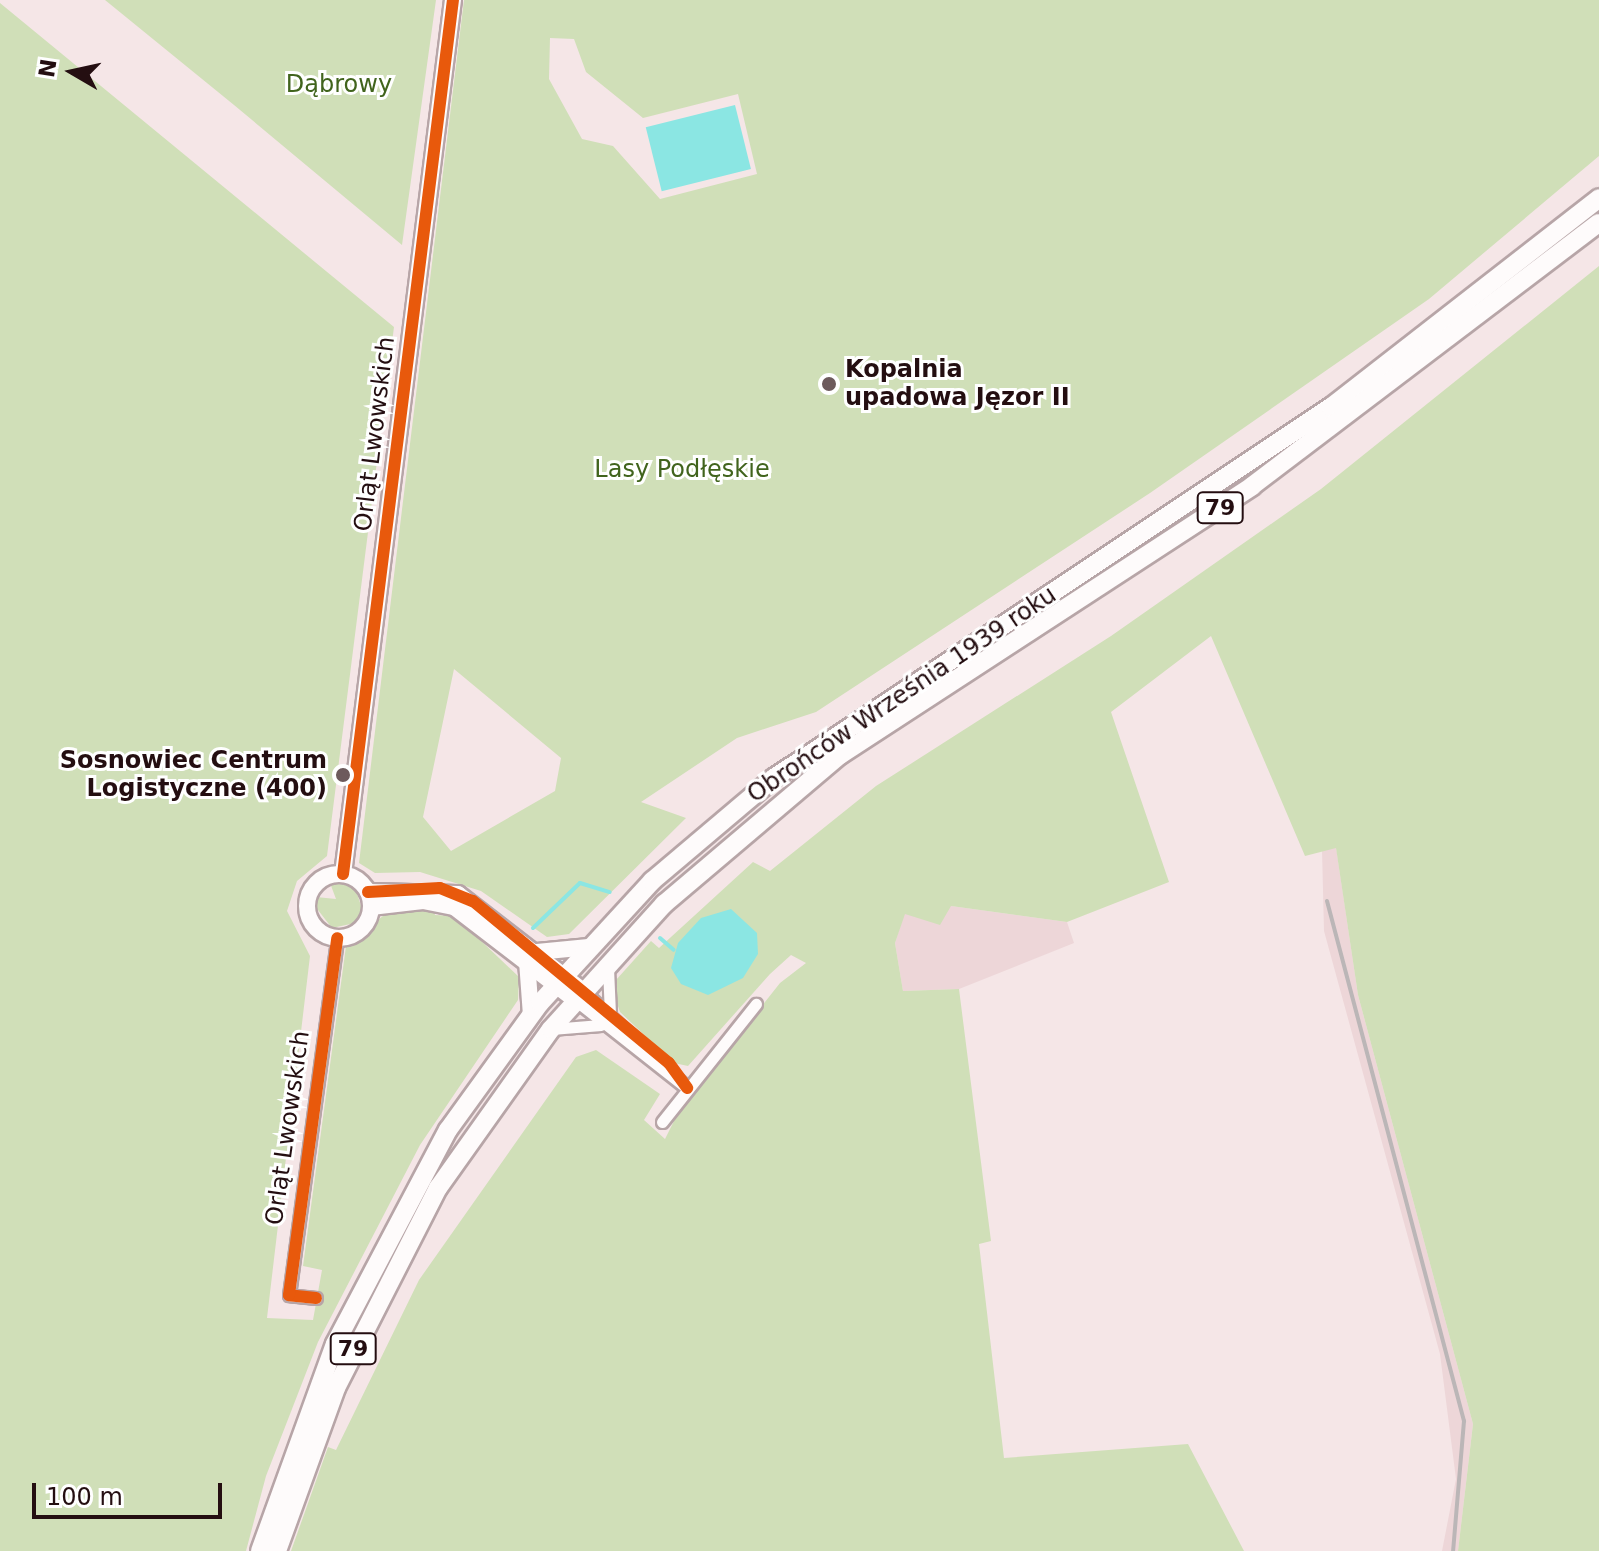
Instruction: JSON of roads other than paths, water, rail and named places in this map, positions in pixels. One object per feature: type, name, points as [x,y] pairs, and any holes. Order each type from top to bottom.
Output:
[{"type":"main road","name":"Obrońców Września 1939 roku","points":[[260,1551],[314,1391],[370,1271],[448,1130],[531,1015],[589,947],[754,792],[1267,453],[1599,198]]},
{"type":"main road","name":"Obrońców Września 1939 roku","points":[[277,1551],[332,1399],[394,1266],[465,1147],[551,1029],[608,962],[720,851],[813,774],[1252,486],[1599,223]]},
{"type":"street","name":"Orląt Lwowskich","points":[[343,874],[453,0]]},
{"type":"street","points":[[370,899],[364,926],[337,938],[314,927],[306,903],[318,880],[343,874],[370,899],[423,901],[454,907],[532,956],[579,995],[611,1014],[687,1088]]},
{"type":"street","name":"Orląt Lwowskich","points":[[316,1298],[289,1295],[337,938]]},
{"type":"street","points":[[532,956],[589,947]]},
{"type":"street","points":[[531,1015],[532,956]]},
{"type":"street","points":[[608,962],[611,1014]]},
{"type":"street","points":[[579,995],[603,1025],[687,1088]]},
{"type":"street","points":[[662,1122],[756,1004]]},
{"type":"street","points":[[551,1029],[603,1025]]},
{"type":"water","points":[[735,105],[751,169],[662,191],[646,127]]},
{"type":"water","points":[[731,909],[757,933],[758,954],[743,978],[708,995],[681,984],[671,968],[678,943],[701,918]]},
{"type":"waterway","points":[[533,928],[580,883],[610,892]]},
{"type":"waterway","points":[[660,938],[674,950]]},
{"type":"railway","points":[[1327,901],[1464,1421],[1453,1551]]},
{"type":"place","name":"Kopalnia upadowa Jęzor II","points":[[829,384]]},
{"type":"place","name":"Sosnowiec Centrum Logistyczne (400)","points":[[343,775]]},
{"type":"park label","name":"Dąbrowy","points":[[339,85]]},
{"type":"park label","name":"Lasy Podłęskie","points":[[682,470]]}]
